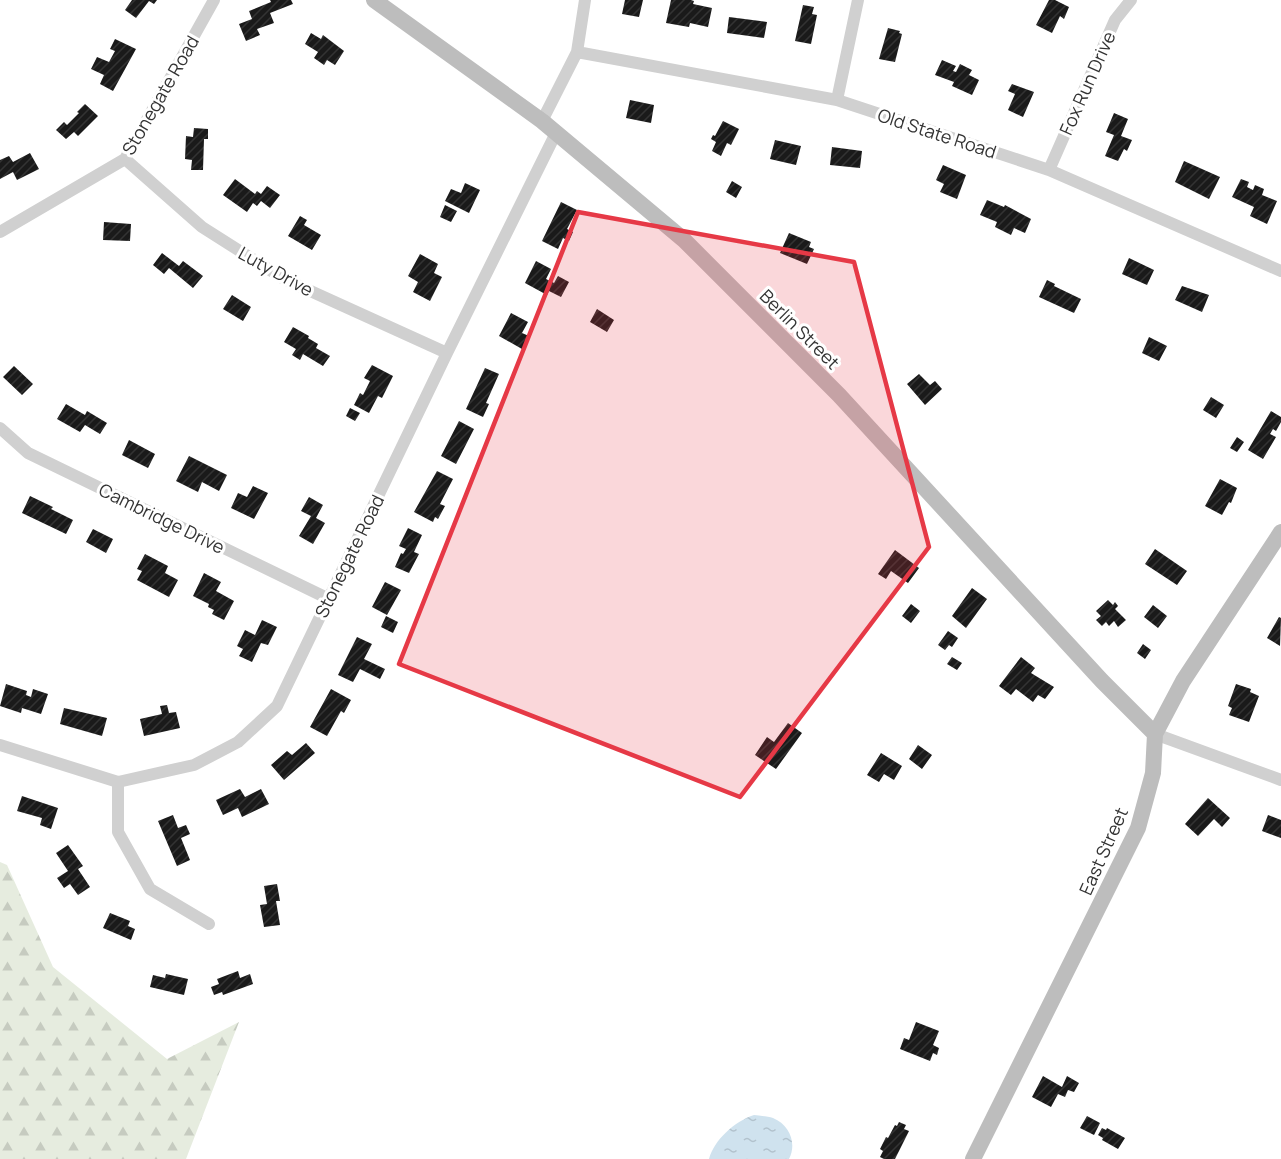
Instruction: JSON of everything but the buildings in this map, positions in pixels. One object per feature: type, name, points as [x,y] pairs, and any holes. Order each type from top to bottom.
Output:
[{"type":"main road","name":"Berlin Street","points":[[374,0],[542,121],[684,240],[839,395],[1102,681],[1155,734]]},
{"type":"main road","name":"East Street","points":[[973,1159],[1138,828],[1154,772],[1155,734],[1183,681],[1281,532]]},
{"type":"street","name":"Stonegate Road","points":[[0,232],[125,159],[214,0]]},
{"type":"street","points":[[542,121],[576,52],[585,0]]},
{"type":"street","points":[[837,100],[858,0]]},
{"type":"street","name":"Fox Run Drive","points":[[1049,170],[1115,20],[1131,0]]},
{"type":"street","name":"Old State Road","points":[[576,52],[837,100],[1049,170],[1281,272]]},
{"type":"street","name":"Stonegate Road","points":[[118,782],[194,765],[238,742],[277,706],[447,352],[556,133]]},
{"type":"street","name":"Luty Drive","points":[[125,159],[202,227],[284,279],[447,352]]},
{"type":"street","name":"Cambridge Drive","points":[[0,429],[28,453],[329,599]]},
{"type":"street","points":[[1155,734],[1281,780]]},
{"type":"street","points":[[0,745],[118,782],[118,832],[150,889],[209,924]]},
{"type":"highlighted area","points":[[578,212],[854,262],[929,547],[740,797],[399,664]]},
{"type":"green space","points":[[0,862],[7,865],[53,967],[167,1059],[239,1022],[186,1159],[0,1159]]},
{"type":"water","points":[[754,1115],[773,1118],[788,1130],[792,1141],[789,1159],[709,1159],[715,1145],[726,1132]]}]
